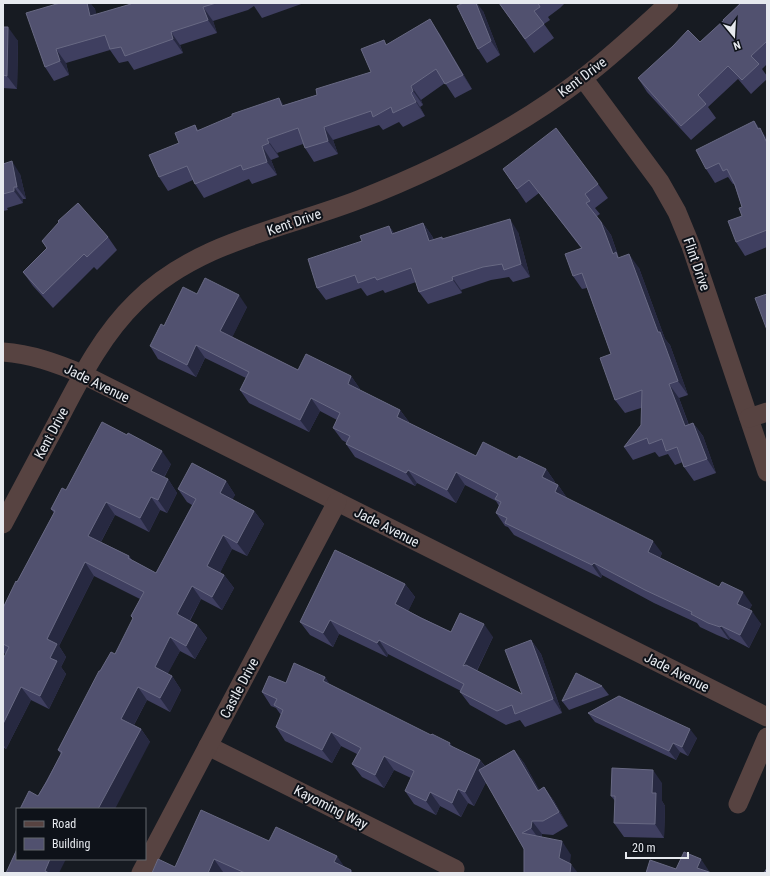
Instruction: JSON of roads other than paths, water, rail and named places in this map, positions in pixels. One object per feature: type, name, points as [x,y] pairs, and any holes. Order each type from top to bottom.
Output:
[{"type":"street","name":"Kent Drive","points":[[3,524],[91,359],[112,328],[137,301],[162,280],[193,260],[222,246],[357,200],[429,170],[483,143],[534,112],[583,78],[637,33],[669,3]]},
{"type":"street","name":"Flint Drive","points":[[583,78],[660,182],[677,212],[691,246],[767,472]]},
{"type":"street","name":"Jade Avenue","points":[[3,352],[16,353],[52,361],[82,374],[767,717]]},
{"type":"street","points":[[749,418],[767,412]]},
{"type":"street","name":"Castle Drive","points":[[141,873],[337,502]]},
{"type":"street","points":[[738,804],[767,737]]},
{"type":"street","name":"Kayoming Way","points":[[208,746],[455,869]]}]
